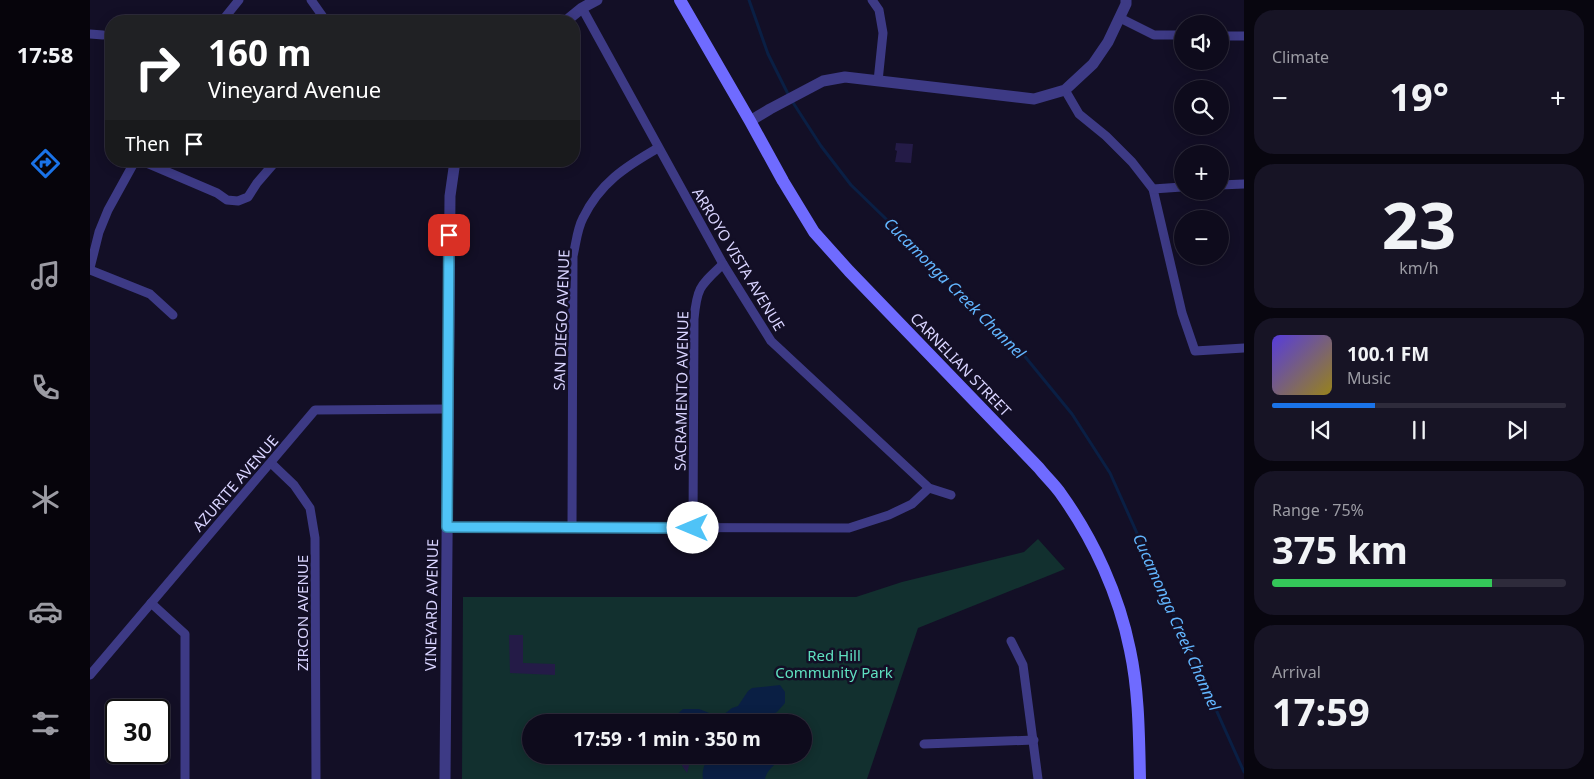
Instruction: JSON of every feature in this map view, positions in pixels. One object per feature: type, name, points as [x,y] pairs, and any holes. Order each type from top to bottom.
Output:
[{"type":"main road","name":"CARNELIAN STREET","points":[[680,0],[814,232],[849,271],[1039,468],[1060,493],[1084,530],[1104,571],[1127,635],[1136,688],[1140,779]]},
{"type":"street","points":[[227,15],[239,0]]},
{"type":"street","points":[[311,0],[322,15]]},
{"type":"street","points":[[573,15],[597,0]]},
{"type":"street","points":[[872,0],[879,10],[883,33],[878,81]]},
{"type":"street","points":[[750,121],[823,81],[845,77],[1034,99],[1065,90],[1093,64],[1108,42],[1120,18],[1126,0]]},
{"type":"street","name":"ARROYO VISTA AVENUE","points":[[582,8],[723,264],[771,341],[929,488],[951,495]]},
{"type":"street","points":[[1120,18],[1154,35],[1174,36]]},
{"type":"street","points":[[90,34],[103,35]]},
{"type":"street","points":[[1229,36],[1244,36]]},
{"type":"street","points":[[1065,90],[1079,114],[1106,136],[1132,162],[1153,189],[1182,313],[1195,351],[1244,348]]},
{"type":"street","name":"SAN DIEGO AVENUE","points":[[572,527],[573,256],[582,219],[601,190],[625,167],[658,148]]},
{"type":"street","points":[[132,167],[108,210],[99,232],[90,269],[150,294],[173,315]]},
{"type":"street","points":[[155,167],[227,200],[238,201],[248,197],[271,167]]},
{"type":"street","name":"VINEYARD AVENUE","points":[[445,779],[450,196],[454,167]]},
{"type":"street","points":[[1229,185],[1244,184]]},
{"type":"street","points":[[1153,189],[1174,188]]},
{"type":"street","name":"SACRAMENTO AVENUE","points":[[693,528],[694,319],[696,297],[703,283],[723,264]]},
{"type":"street","name":"AZURITE AVENUE","points":[[90,675],[315,410],[447,409]]},
{"type":"street","name":"ZIRCON AVENUE","points":[[271,463],[294,485],[310,508],[316,538],[316,779]]},
{"type":"street","points":[[447,527],[849,528],[889,515],[912,504],[929,488]]},
{"type":"street","points":[[151,603],[185,634],[185,779]]},
{"type":"street","points":[[1011,641],[1023,665],[1038,779]]},
{"type":"street","points":[[924,744],[1034,740]]},
{"type":"green space","name":"Red Hill Community Park","points":[[1038,539],[1065,569],[918,628],[867,779],[462,779],[463,597],[856,597],[902,582],[1024,552]]},
{"type":"water","points":[[780,685],[785,692],[785,703],[773,714],[724,714],[738,706],[752,688]]},
{"type":"water","points":[[683,709],[699,709],[712,714],[678,714]]},
{"type":"water","points":[[705,764],[775,764],[765,779],[703,779]]},
{"type":"building","points":[[896,143],[913,144],[911,163],[895,162]]},
{"type":"building","points":[[509,635],[523,635],[523,663],[555,664],[555,675],[510,673]]},
{"type":"building","points":[[681,764],[689,764],[687,773]]},
{"type":"waterway","name":"Cucamonga Creek Channel","points":[[749,0],[768,54],[789,96]]},
{"type":"waterway","name":"Cucamonga Creek Channel","points":[[792,101],[821,146],[851,185],[1013,342],[1072,414],[1110,473],[1244,772]]},
{"type":"route","points":[[449,235],[447,527],[693,528]]}]
